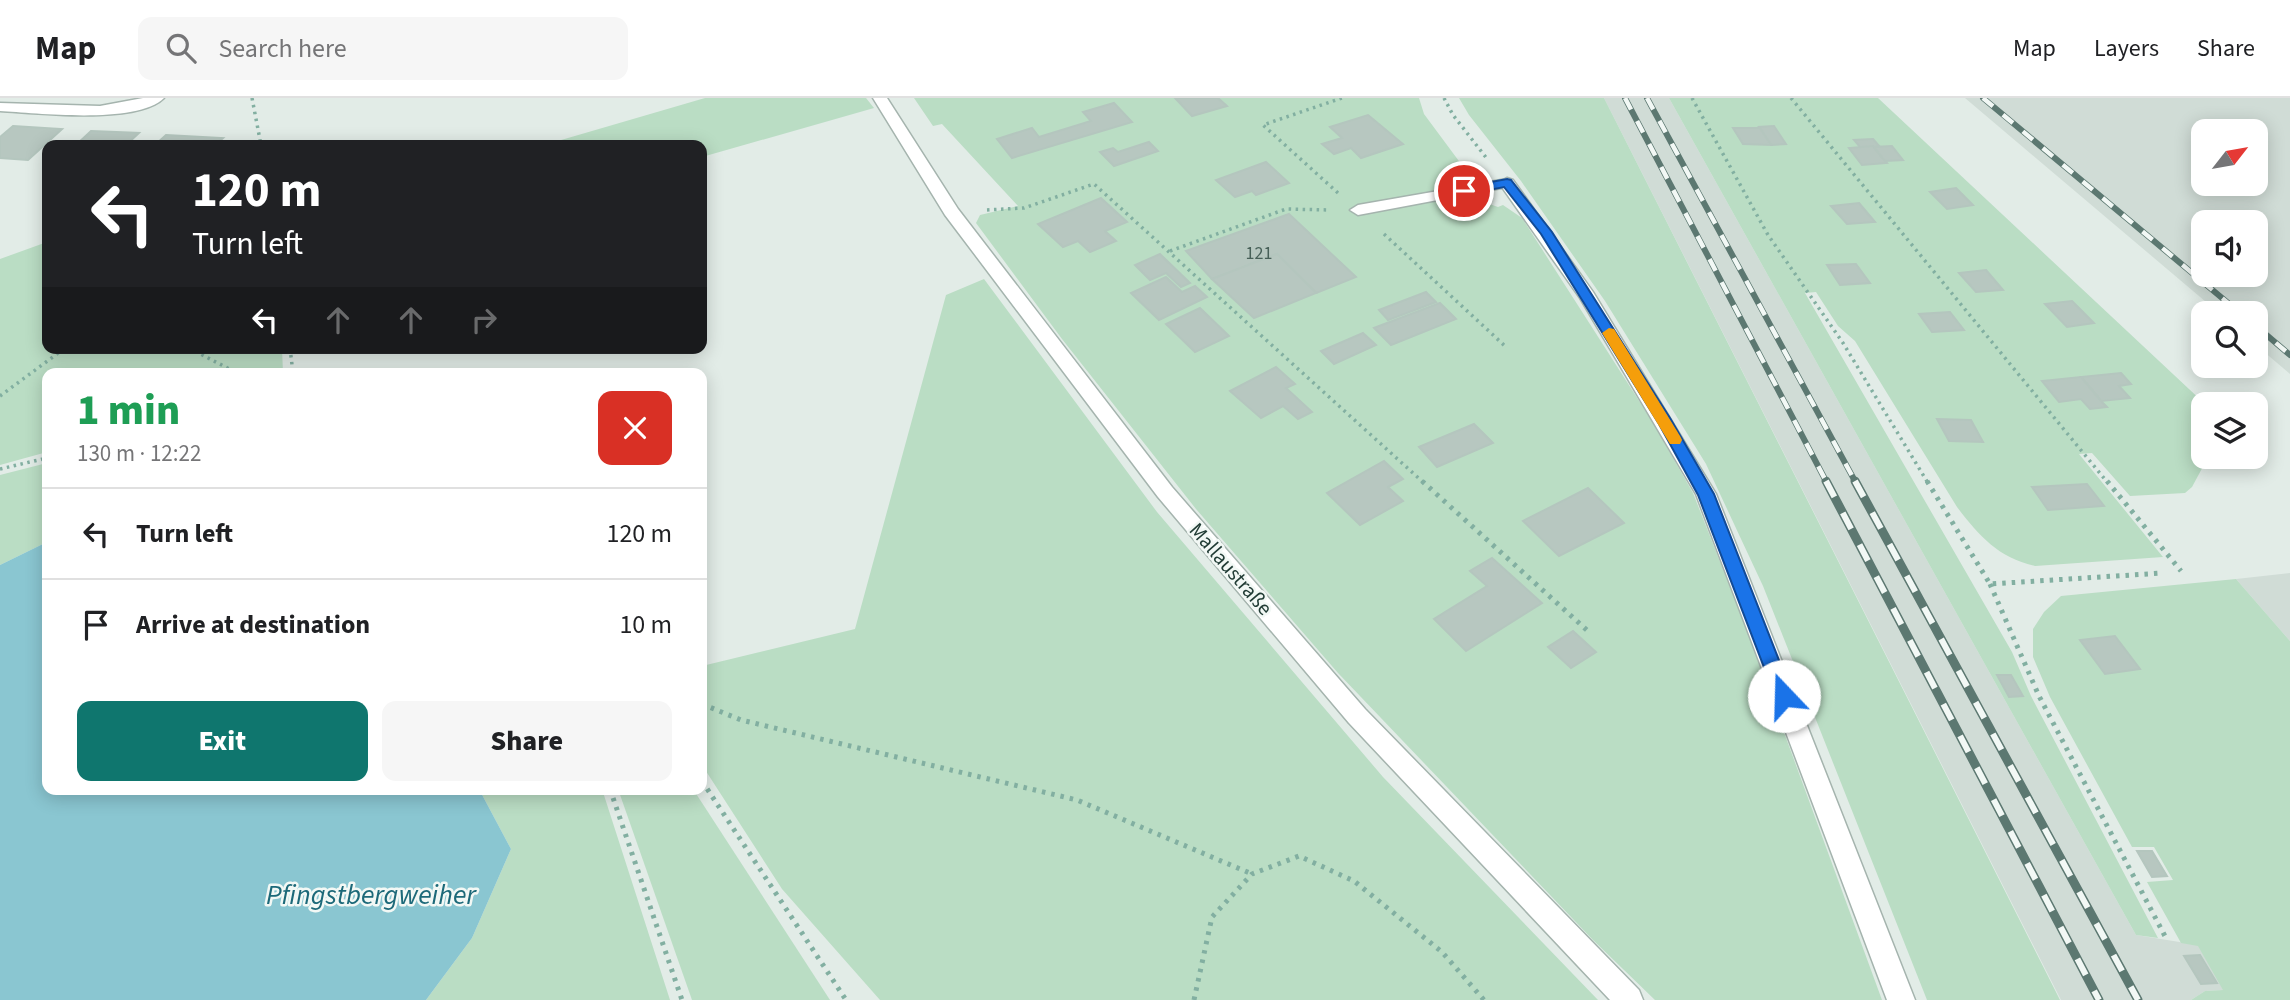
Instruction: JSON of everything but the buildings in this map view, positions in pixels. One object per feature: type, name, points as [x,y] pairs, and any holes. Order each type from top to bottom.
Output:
[{"type":"street","points":[[0,107],[109,111],[137,107],[157,98]]},
{"type":"street","name":"Mallaustraße","points":[[880,98],[951,211],[1165,492],[1357,716],[1629,1000]]},
{"type":"street","points":[[1507,183],[1546,232],[1665,422],[1706,494],[1901,1000]]},
{"type":"lane","points":[[1358,210],[1507,183]]},
{"type":"path","points":[[253,98],[260,140]]},
{"type":"path","points":[[1444,98],[1453,116],[1507,183]]},
{"type":"path","points":[[1692,98],[1768,234],[1843,343],[1990,583],[2039,696],[2167,940]]},
{"type":"path","points":[[1791,98],[2181,571]]},
{"type":"path","points":[[951,211],[1024,208],[1094,184],[1589,632]]},
{"type":"path","points":[[1170,251],[1286,209],[1358,210]]},
{"type":"path","points":[[0,396],[57,354]]},
{"type":"path","points":[[201,354],[227,368]]},
{"type":"path","points":[[0,469],[42,459]]},
{"type":"path","points":[[1990,583],[2163,573]]},
{"type":"path","points":[[707,706],[741,720],[1077,800],[1252,873]]},
{"type":"path","points":[[707,789],[846,1000]]},
{"type":"path","points":[[612,795],[682,1000]]},
{"type":"path","points":[[1194,1000],[1212,917],[1252,873],[1299,856],[1354,881],[1442,952],[1483,1000]]},
{"type":"shaded area","points":[[1604,98],[1669,98],[2136,935],[2198,945],[2224,990],[2205,991],[2191,1000],[2061,1000]]},
{"type":"shaded area","points":[[1965,98],[2290,98],[2290,374],[2268,355],[2268,301],[2205,301]]},
{"type":"shaded area","points":[[2290,573],[2290,641],[2236,579]]},
{"type":"green space","points":[[705,98],[866,98],[874,108],[707,156],[707,140],[561,140]]},
{"type":"green space","points":[[914,98],[1419,98],[1424,114],[1470,176],[1460,187],[1469,197],[1498,207],[1503,205],[1522,218],[1652,421],[1693,493],[1741,615],[1882,1000],[1655,1000],[1593,940],[1338,673],[1196,509],[1062,339],[976,223],[980,215],[1018,206],[942,124],[933,126]]},
{"type":"green space","points":[[1459,98],[1604,98],[2060,1000],[1927,1000],[1763,586],[1706,464],[1605,301]]},
{"type":"green space","points":[[1669,98],[1878,98],[2192,392],[2191,469],[2202,469],[2192,487],[2185,493],[2130,496],[2092,453],[2079,454],[2163,557],[2035,566],[2000,551],[1965,518],[1855,341],[1838,326],[1816,292],[1805,293],[2012,652],[2031,696],[2158,938],[2136,935]]},
{"type":"green space","points":[[42,244],[42,354],[282,354],[283,368],[42,368],[42,453],[0,465],[0,259]]},
{"type":"green space","points":[[984,279],[1157,512],[1383,777],[1598,1000],[880,1000],[782,889],[707,773],[707,665],[855,629],[946,295]]},
{"type":"green space","points":[[42,464],[42,544],[0,565],[0,475]]},
{"type":"green space","points":[[2236,579],[2290,641],[2290,1000],[2191,1000],[2205,991],[2223,990],[2198,946],[2181,943],[2147,882],[2173,880],[2154,847],[2132,847],[2050,697],[2033,657],[2033,629],[2044,612],[2061,596]]},
{"type":"green space","points":[[482,795],[604,795],[670,1000],[426,1000],[472,938],[511,849]]},
{"type":"green space","points":[[620,795],[697,795],[830,1000],[692,1000]]},
{"type":"water","name":"Pfingstbergweiher","points":[[42,544],[42,795],[482,795],[511,849],[472,938],[426,1000],[0,1000],[0,565]]},
{"type":"railway","points":[[1625,98],[1827,483]]},
{"type":"railway","points":[[1647,98],[1856,483]]},
{"type":"railway","points":[[1983,98],[2226,301]]},
{"type":"railway","points":[[2268,336],[2290,355]]},
{"type":"railway","points":[[1826,481],[2099,1000]]},
{"type":"railway","points":[[1855,481],[2138,1000]]},
{"type":"slow traffic","points":[[1609,333],[1675,440]]},
{"type":"route","points":[[1464,191],[1507,183],[1546,232],[1665,422],[1706,494],[1784,696]]}]
